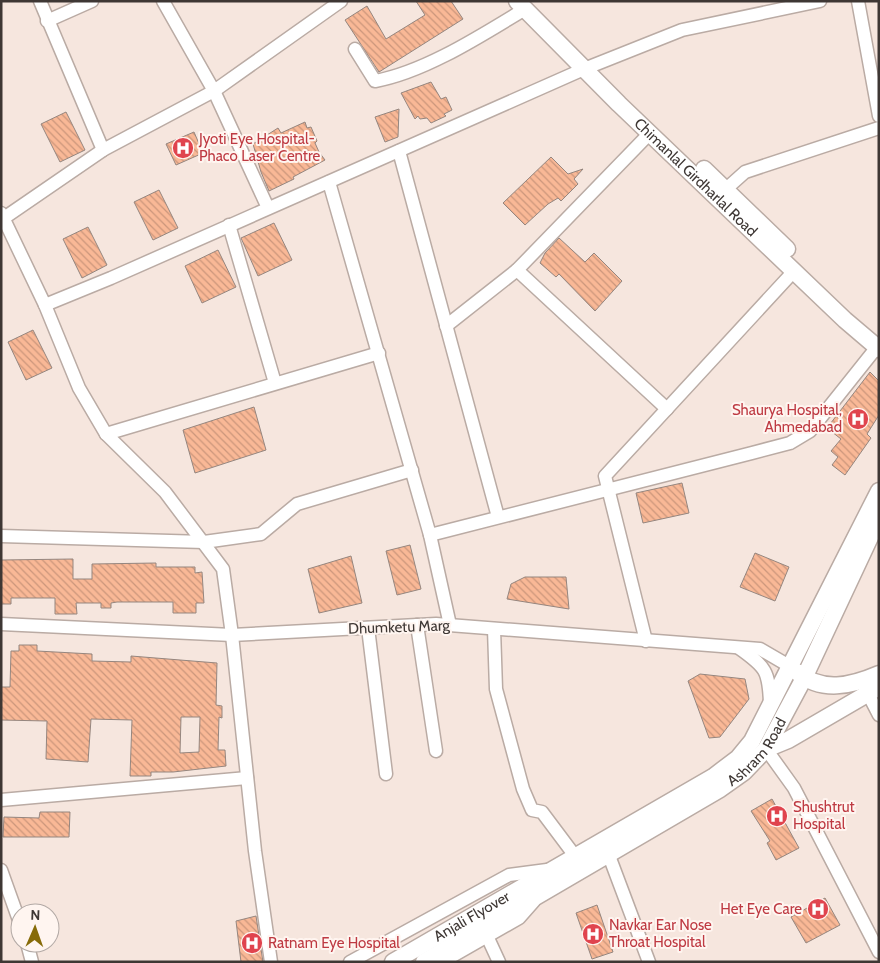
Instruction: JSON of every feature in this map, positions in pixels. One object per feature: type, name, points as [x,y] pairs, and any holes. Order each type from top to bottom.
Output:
[{"type":"main road","name":"Chimanlal Girdharlal Road","points":[[525,4],[590,67],[726,189],[852,312],[878,344]]},
{"type":"main road","name":"Chimanlal Girdharlal Road","points":[[590,67],[650,133],[794,271],[878,344]]},
{"type":"main road","name":"Ashram Road","points":[[550,870],[713,777],[759,745],[770,707],[879,491]]},
{"type":"main road","name":"Ashram Road","points":[[539,896],[608,853],[720,789],[744,772],[759,745],[804,678],[879,518]]},
{"type":"main road","points":[[791,667],[804,678],[819,684],[869,687]]},
{"type":"main road","points":[[759,745],[788,740],[869,687],[879,674]]},
{"type":"main road","name":"Anjali Flyover","points":[[424,962],[520,898],[550,870]]},
{"type":"main road","name":"Anjali Flyover","points":[[393,962],[520,898],[539,896]]},
{"type":"street","points":[[40,1],[103,150]]},
{"type":"street","points":[[48,21],[92,1]]},
{"type":"street","points":[[163,1],[214,90],[268,208]]},
{"type":"street","points":[[45,305],[111,278],[590,67],[682,30],[820,1]]},
{"type":"street","points":[[858,1],[879,116]]},
{"type":"street","points":[[270,962],[254,852],[232,635],[222,569],[204,542],[165,492],[106,434],[79,388],[45,305],[2,217],[103,150],[214,90],[337,2]]},
{"type":"street","points":[[355,49],[375,81],[397,77],[475,39],[525,4]]},
{"type":"street","points":[[726,189],[745,172],[879,128]]},
{"type":"street","points":[[446,326],[517,270],[650,133]]},
{"type":"street","points":[[399,151],[498,517]]},
{"type":"street","points":[[329,182],[430,534],[450,625]]},
{"type":"street","points":[[228,225],[275,383]]},
{"type":"street","points":[[517,270],[667,409]]},
{"type":"street","points":[[646,641],[605,476],[794,271]]},
{"type":"street","points":[[430,534],[752,453],[800,438],[810,431],[878,344]]},
{"type":"street","points":[[106,434],[379,353]]},
{"type":"street","points":[[1,536],[204,542],[262,534],[297,504],[412,470]]},
{"type":"street","name":"Dhumketu Marg","points":[[1,624],[232,635],[417,625],[450,625],[739,648],[760,648],[791,667]]},
{"type":"street","points":[[417,625],[436,751]]},
{"type":"street","points":[[368,628],[386,774]]},
{"type":"street","points":[[494,629],[496,689],[523,788],[532,810],[542,812],[575,856]]},
{"type":"street","points":[[739,648],[758,661],[769,678],[770,707]]},
{"type":"street","points":[[869,687],[879,715]]},
{"type":"street","points":[[759,745],[794,788],[879,952]]},
{"type":"street","points":[[1,800],[247,778]]},
{"type":"street","points":[[608,853],[649,962]]},
{"type":"street","points":[[1,870],[13,903]]},
{"type":"street","points":[[350,962],[509,875],[550,870]]},
{"type":"street","points":[[442,962],[519,918],[539,896]]},
{"type":"street","points":[[487,936],[499,962]]},
{"type":"building","points":[[416,1],[451,1],[463,19],[379,72],[345,20],[367,6],[386,39],[425,15]]},
{"type":"building","points":[[431,82],[441,99],[446,97],[452,110],[444,114],[446,116],[431,123],[427,118],[420,119],[418,116],[415,119],[401,93]]},
{"type":"building","points":[[399,109],[398,137],[385,142],[375,117]]},
{"type":"building","points":[[66,112],[85,150],[60,162],[41,124]]},
{"type":"building","points":[[305,122],[307,128],[311,127],[317,141],[315,143],[325,160],[293,177],[294,179],[269,191],[253,144],[278,128],[281,133]]},
{"type":"building","points":[[194,132],[203,153],[176,165],[166,144]]},
{"type":"building","points":[[551,157],[568,174],[583,169],[574,179],[578,184],[561,201],[558,198],[548,204],[525,225],[503,203]]},
{"type":"building","points":[[159,190],[178,228],[153,240],[134,202]]},
{"type":"building","points":[[274,223],[292,260],[258,276],[241,238]]},
{"type":"building","points":[[88,227],[107,265],[82,278],[63,239]]},
{"type":"building","points":[[559,238],[585,262],[594,253],[622,281],[595,311],[559,274],[556,277],[540,263],[545,253]]},
{"type":"building","points":[[218,250],[236,287],[202,303],[185,266]]},
{"type":"building","points":[[33,330],[52,368],[26,380],[8,342]]},
{"type":"building","points":[[870,372],[879,381],[879,415],[867,434],[871,438],[845,475],[832,465],[838,457],[831,451],[841,439],[827,428]]},
{"type":"building","points":[[254,407],[266,450],[195,473],[183,430]]},
{"type":"building","points":[[682,483],[689,513],[643,523],[636,493]]},
{"type":"building","points":[[410,545],[421,589],[397,595],[386,551]]},
{"type":"building","points":[[755,553],[789,567],[775,601],[740,587]]},
{"type":"building","points":[[351,556],[362,603],[319,613],[308,569]]},
{"type":"building","points":[[73,559],[73,579],[92,579],[92,564],[156,563],[156,567],[195,567],[195,573],[202,572],[204,603],[196,603],[196,613],[173,613],[173,602],[117,602],[111,603],[111,608],[101,608],[101,603],[76,603],[77,614],[55,614],[55,598],[11,598],[11,604],[1,604],[1,560]]},
{"type":"building","points":[[525,577],[566,577],[569,609],[507,599],[511,584]]},
{"type":"building","points":[[19,645],[37,645],[37,651],[92,654],[92,661],[131,662],[131,656],[217,663],[216,705],[222,706],[222,718],[219,717],[218,750],[225,750],[226,766],[173,772],[151,772],[151,776],[130,776],[132,720],[91,719],[88,762],[46,759],[47,721],[1,720],[1,687],[10,687],[11,651],[19,651]],"holes":[[[181,717],[200,717],[199,752],[180,753]]]},
{"type":"building","points":[[700,674],[745,679],[749,699],[720,737],[709,738],[688,681]]},
{"type":"building","points":[[772,799],[799,848],[776,860],[767,843],[770,841],[751,811]]},
{"type":"building","points":[[40,812],[70,812],[69,837],[3,837],[4,817],[39,818]]},
{"type":"building","points":[[825,898],[840,925],[806,943],[791,917]]},
{"type":"building","points":[[597,905],[613,952],[592,959],[576,913]]},
{"type":"building","points":[[256,916],[263,962],[241,962],[236,921]]},
{"type":"place","name":"Jyoti Eye Hospital- Phaco Laser Centre","points":[[183,148]]},
{"type":"place","name":"Shaurya Hospital, Ahmedabad","points":[[858,419]]},
{"type":"place","name":"Shushtrut Hospital","points":[[777,816]]},
{"type":"place","name":"Het Eye Care","points":[[818,909]]},
{"type":"place","name":"Navkar Ear Nose Throat Hospital","points":[[593,934]]},
{"type":"place","name":"Ratnam Eye Hospital","points":[[252,943]]}]
